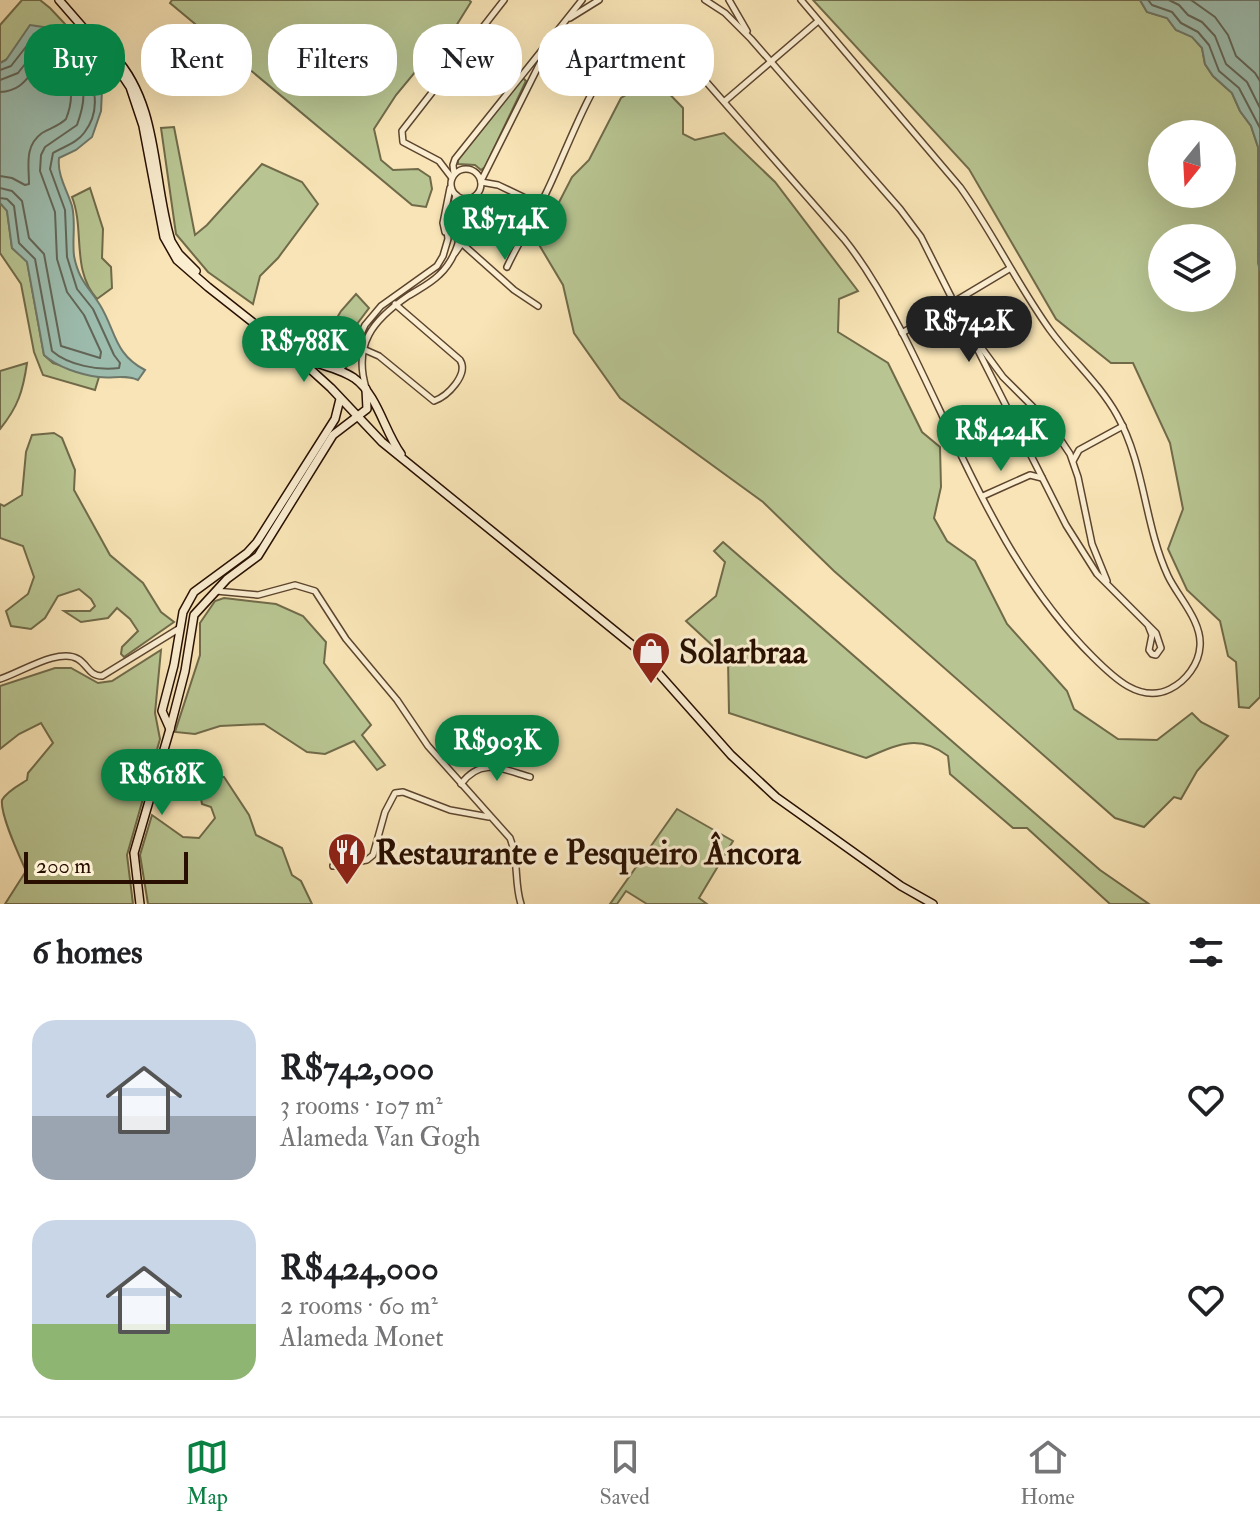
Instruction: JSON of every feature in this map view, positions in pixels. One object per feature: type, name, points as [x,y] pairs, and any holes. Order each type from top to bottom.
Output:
[{"type":"main road","points":[[59,0],[122,65],[137,89],[146,117],[173,247],[226,300],[298,358],[407,462],[636,648],[731,755],[776,797],[901,886],[933,904]]},
{"type":"main road","points":[[298,358],[355,378],[366,389],[387,433],[407,462]]},
{"type":"main road","points":[[331,388],[332,377],[339,371]]},
{"type":"main road","points":[[182,614],[185,619],[194,615],[227,579],[258,556],[333,435],[368,407],[366,389]]},
{"type":"main road","points":[[170,729],[162,711],[186,605],[194,592],[257,542],[335,419],[340,397]]},
{"type":"main road","points":[[140,904],[134,853],[178,696],[194,615],[193,605],[186,605]]},
{"type":"main road","points":[[169,685],[169,693],[178,696]]},
{"type":"street","points":[[339,371],[348,362],[365,325],[389,299],[437,266],[443,256],[456,195],[452,178],[439,161],[406,145],[401,139],[402,131],[504,0]]},
{"type":"street","points":[[564,24],[582,0]]},
{"type":"street","points":[[566,21],[599,0]]},
{"type":"street","points":[[705,0],[716,2],[751,39],[911,223],[936,263],[1043,479],[1084,554],[1115,594],[1148,625],[1159,639],[1161,648],[1156,655],[1149,650],[1152,635],[1148,625]]},
{"type":"street","points":[[729,0],[751,39]]},
{"type":"street","points":[[507,267],[602,74],[625,54],[651,49],[679,56],[697,69],[725,101],[857,254],[874,279],[1006,544],[1026,576],[1076,640],[1115,678],[1132,689],[1152,693],[1170,689],[1184,679],[1198,657],[1200,640],[1194,621],[1171,583],[1154,541],[1138,465],[1123,426],[1110,403],[1057,339],[1009,269],[960,187],[801,0]]},
{"type":"street","points":[[725,101],[817,22]]},
{"type":"street","points":[[531,81],[528,76],[522,75],[538,55]]},
{"type":"street","points":[[459,241],[469,229],[481,182],[538,68]]},
{"type":"street","points":[[448,238],[443,223],[454,161],[505,96]]},
{"type":"street","points":[[452,178],[463,169],[472,169],[481,182],[498,185],[540,205]]},
{"type":"street","points":[[456,195],[468,199],[477,195]]},
{"type":"street","points":[[366,389],[361,370],[363,349],[374,325],[396,305],[437,278],[454,254],[468,199]]},
{"type":"street","points":[[448,228],[455,226],[460,230]]},
{"type":"street","points":[[448,238],[459,241],[514,290],[538,306]]},
{"type":"street","points":[[902,333],[1009,269]]},
{"type":"street","points":[[363,349],[379,356],[434,401],[444,396],[463,373],[460,360],[389,299]]},
{"type":"street","points":[[970,333],[1003,377],[1050,424],[1066,448],[1073,462],[1093,549],[1115,594]]},
{"type":"street","points":[[995,382],[1003,377]]},
{"type":"street","points":[[1073,462],[1079,450],[1123,426]]},
{"type":"street","points":[[1066,448],[1079,450]]},
{"type":"street","points":[[1030,475],[1035,463]]},
{"type":"street","points":[[983,496],[1030,475],[1043,479]]},
{"type":"street","points":[[1084,554],[1093,549]]},
{"type":"street","points":[[227,579],[229,591]]},
{"type":"street","points":[[216,591],[258,595],[295,585],[315,591],[346,639],[397,700],[428,746],[512,843],[521,904]]},
{"type":"street","points":[[0,679],[62,655],[76,657],[93,675],[102,676],[180,628]]},
{"type":"street","points":[[461,784],[471,772],[485,767],[530,777]]},
{"type":"street","points":[[333,866],[367,860],[373,855],[385,812],[395,793],[403,792],[450,810],[490,817]]},
{"type":"green space","points":[[22,0],[40,0],[65,24],[24,24],[24,50],[0,63],[0,25]]},
{"type":"green space","points":[[172,0],[471,2],[457,24],[413,24],[413,74],[397,94],[397,24],[268,24],[268,85],[252,71],[252,24],[195,24],[170,3]]},
{"type":"green space","points":[[813,0],[1140,0],[1147,12],[1167,18],[1176,30],[1192,36],[1202,48],[1205,64],[1213,76],[1232,93],[1251,126],[1258,147],[1260,697],[1249,708],[1239,707],[1236,662],[1228,656],[1220,621],[1187,590],[1168,549],[1183,509],[1170,443],[1133,363],[1111,363],[1056,319],[969,169]]},
{"type":"green space","points":[[281,96],[395,96],[374,129],[381,160],[393,170],[418,169],[430,177],[432,189],[426,207],[412,205]]},
{"type":"green space","points":[[509,96],[519,96],[485,167],[481,170],[475,165],[458,164]]},
{"type":"green space","points":[[671,96],[683,108],[683,134],[695,140],[724,133],[775,182],[858,291],[839,299],[838,332],[888,363],[922,432],[940,447],[941,487],[934,518],[947,541],[975,561],[1007,624],[1067,691],[1074,709],[1118,739],[1157,740],[1192,713],[1201,722],[1228,736],[1197,771],[1181,799],[1174,797],[1144,827],[1115,818],[834,571],[763,502],[620,398],[574,333],[563,285],[538,243],[572,177],[589,160],[621,98]]},
{"type":"green space","points":[[174,127],[195,235],[262,164],[302,182],[318,204],[278,258],[260,276],[253,304],[208,272],[176,234],[161,128]]},
{"type":"green space","points":[[90,188],[103,229],[102,258],[111,267],[112,288],[97,299],[89,288],[81,263],[78,223],[72,197]]},
{"type":"green space","points":[[0,203],[7,210],[12,248],[27,261],[44,355],[53,363],[99,377],[95,390],[43,375],[34,352],[21,284],[0,253]]},
{"type":"green space","points":[[356,294],[369,308],[345,340],[326,336],[341,311]]},
{"type":"green space","points":[[27,363],[19,398],[0,429],[0,371]]},
{"type":"green space","points":[[54,433],[62,438],[75,470],[74,490],[110,555],[143,583],[161,612],[174,622],[124,657],[122,647],[138,631],[117,608],[108,618],[81,622],[64,611],[90,611],[95,606],[79,589],[58,596],[45,618],[31,629],[11,626],[6,611],[28,594],[34,577],[23,546],[0,538],[0,504],[4,506],[22,495],[26,452],[32,435]]},
{"type":"green space","points":[[723,542],[1100,870],[1149,904],[1110,904],[1027,828],[1013,828],[950,774],[948,756],[937,749],[917,743],[907,744],[866,758],[729,713],[728,660],[686,621],[716,596],[725,562],[714,551]]},
{"type":"green space","points":[[224,598],[276,604],[303,616],[326,642],[324,663],[371,725],[362,735],[385,765],[377,770],[354,741],[325,754],[307,752],[264,724],[220,726],[195,734],[175,732],[200,655],[200,623],[215,601]]},
{"type":"green space","points":[[161,650],[155,713],[160,739],[127,855],[133,904],[5,904],[26,871],[7,825],[2,800],[27,780],[28,773],[53,743],[41,723],[19,734],[0,749],[0,686],[55,668],[71,668],[98,683],[112,681]]},
{"type":"green space","points":[[209,776],[224,777],[249,815],[256,835],[282,848],[292,875],[301,881],[312,904],[148,904],[140,855],[152,815],[183,837],[199,838],[215,818],[211,807],[202,804],[199,789]]},
{"type":"green space","points":[[677,809],[733,841],[699,898],[707,904],[647,904],[626,891],[617,904],[610,904]]},
{"type":"water","points":[[1140,0],[1260,0],[1260,271],[1258,147],[1251,126],[1232,93],[1205,64],[1202,48],[1192,37],[1176,30],[1167,18],[1147,12]]},
{"type":"water","points":[[24,34],[24,96],[102,96],[101,111],[92,137],[59,158],[59,170],[72,206],[74,256],[78,272],[100,305],[121,349],[145,370],[138,380],[85,374],[62,367],[44,355],[27,262],[12,248],[7,211],[0,203],[0,63],[6,60]]},
{"type":"place","name":"Solarbraa","points":[[651,685]]},
{"type":"place","name":"Restaurante e Pesqueiro Âncora","points":[[347,886]]}]
